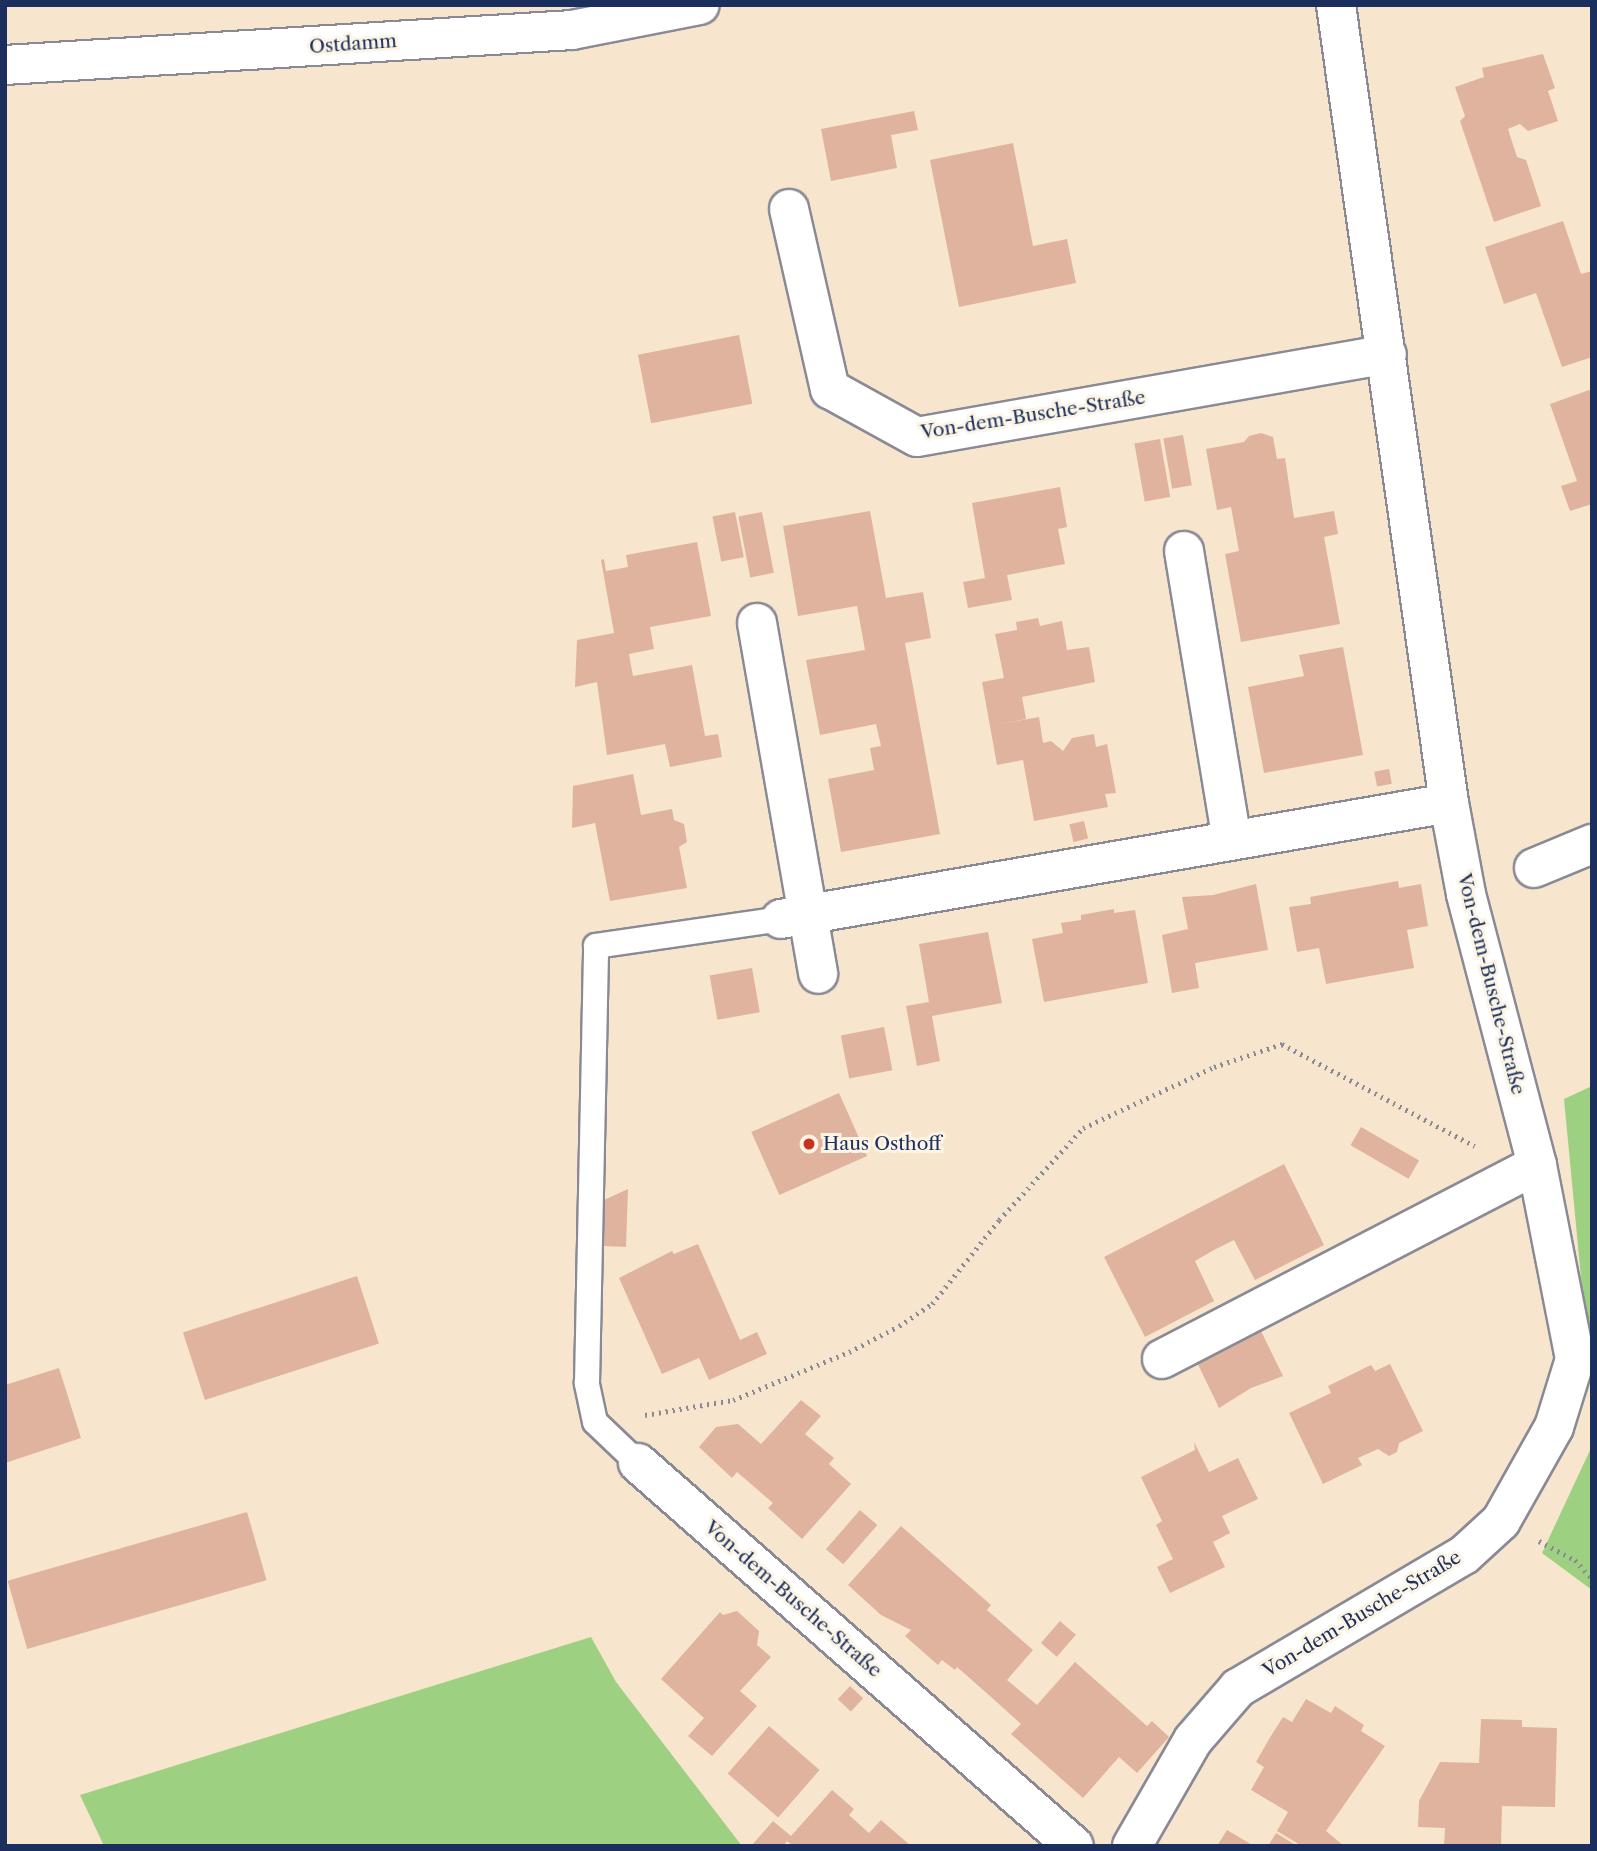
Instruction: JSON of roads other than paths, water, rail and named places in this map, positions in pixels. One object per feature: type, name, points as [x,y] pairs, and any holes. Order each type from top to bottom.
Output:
[{"type":"street","name":"Ostdamm","points":[[5,65],[572,30],[699,5]]},
{"type":"street","name":"Von-dem-Busche-Straße","points":[[1132,1846],[1193,1741],[1238,1688],[1464,1555],[1501,1521],[1554,1427],[1575,1359],[1537,1165],[1466,894],[1449,803],[1336,5]]},
{"type":"street","name":"Von-dem-Busche-Straße","points":[[789,209],[830,389],[917,437],[1387,354]]},
{"type":"street","points":[[1184,551],[1232,840]]},
{"type":"street","points":[[757,623],[794,916],[818,974]]},
{"type":"street","points":[[794,916],[1449,803]]},
{"type":"street","points":[[1534,868],[1592,844]]},
{"type":"street","points":[[1162,1359],[1537,1165]]},
{"type":"street","name":"Von-dem-Busche-Straße","points":[[638,1463],[1074,1846]]},
{"type":"lane","points":[[638,1463],[595,1422],[587,1383],[596,946],[794,916]]},
{"type":"place","name":"Haus Osthoff","points":[[809,1144]]}]
